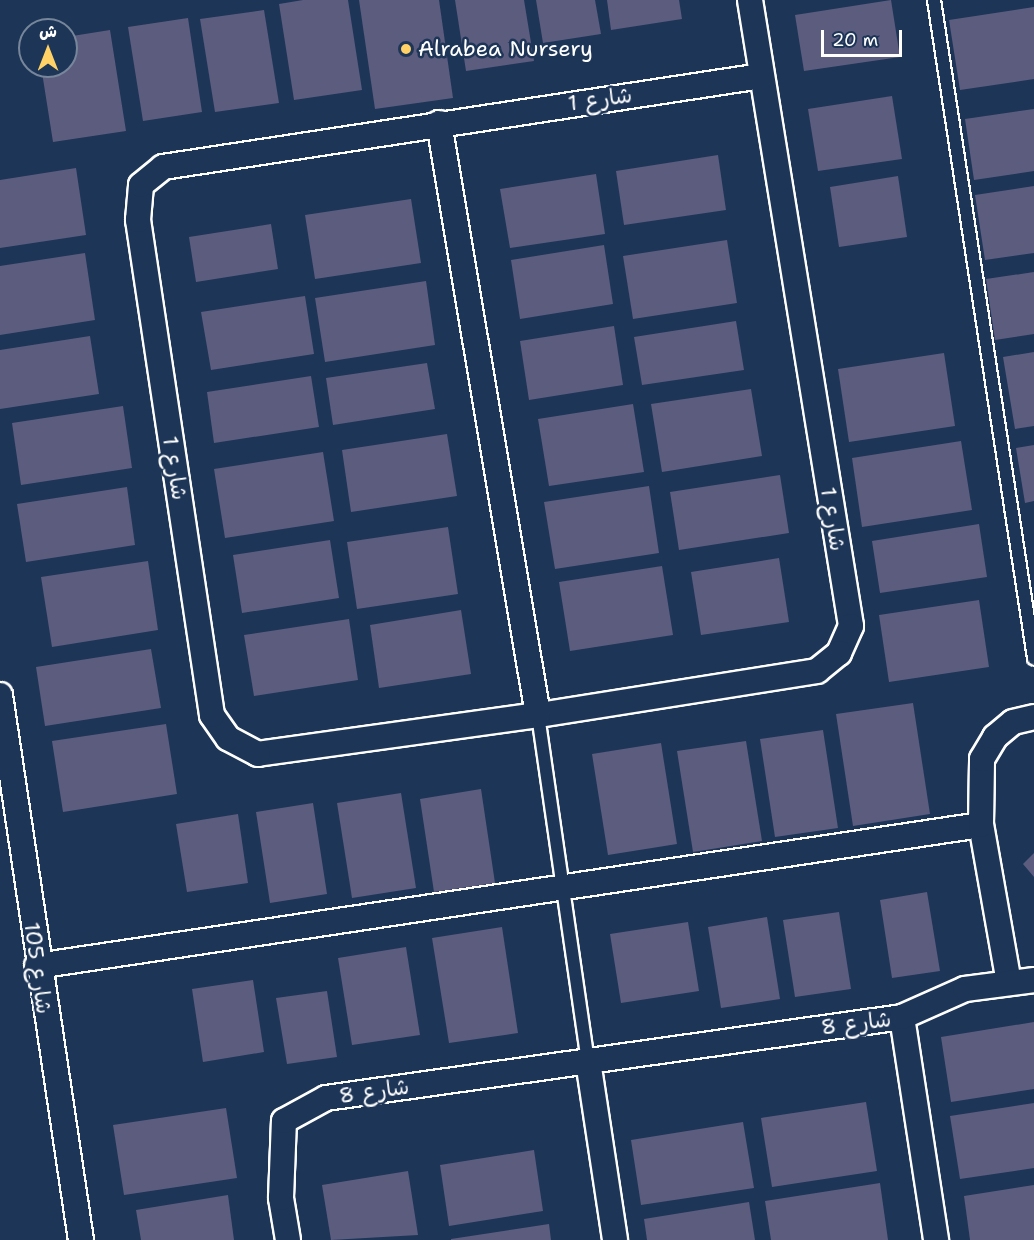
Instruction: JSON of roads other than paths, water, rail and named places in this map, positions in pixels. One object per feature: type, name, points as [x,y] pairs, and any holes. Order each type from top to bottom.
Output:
[{"type":"street","name":"شارع 1","points":[[750,0],[851,626],[839,653],[817,671],[538,716],[258,754],[228,738],[212,715],[138,220],[141,185],[163,167],[439,123],[761,76]]},
{"type":"street","points":[[439,123],[538,716]]},
{"type":"street","name":"شارع 105","points":[[0,694],[7,792],[81,1240]]},
{"type":"street","points":[[1009,983],[981,825],[982,759],[1004,730],[1034,717]]},
{"type":"street","points":[[37,966],[981,825]]},
{"type":"street","points":[[902,1017],[964,989],[1034,980]]},
{"type":"street","name":"شارع 8","points":[[288,1240],[281,1198],[284,1121],[326,1098],[902,1017],[936,1240]]},
{"type":"street","points":[[588,1060],[615,1240]]},
{"type":"lane","points":[[934,0],[1034,658]]},
{"type":"lane","points":[[538,716],[588,1060]]},
{"type":"place","name":"Alrabea Nursery","points":[[406,49]]}]
